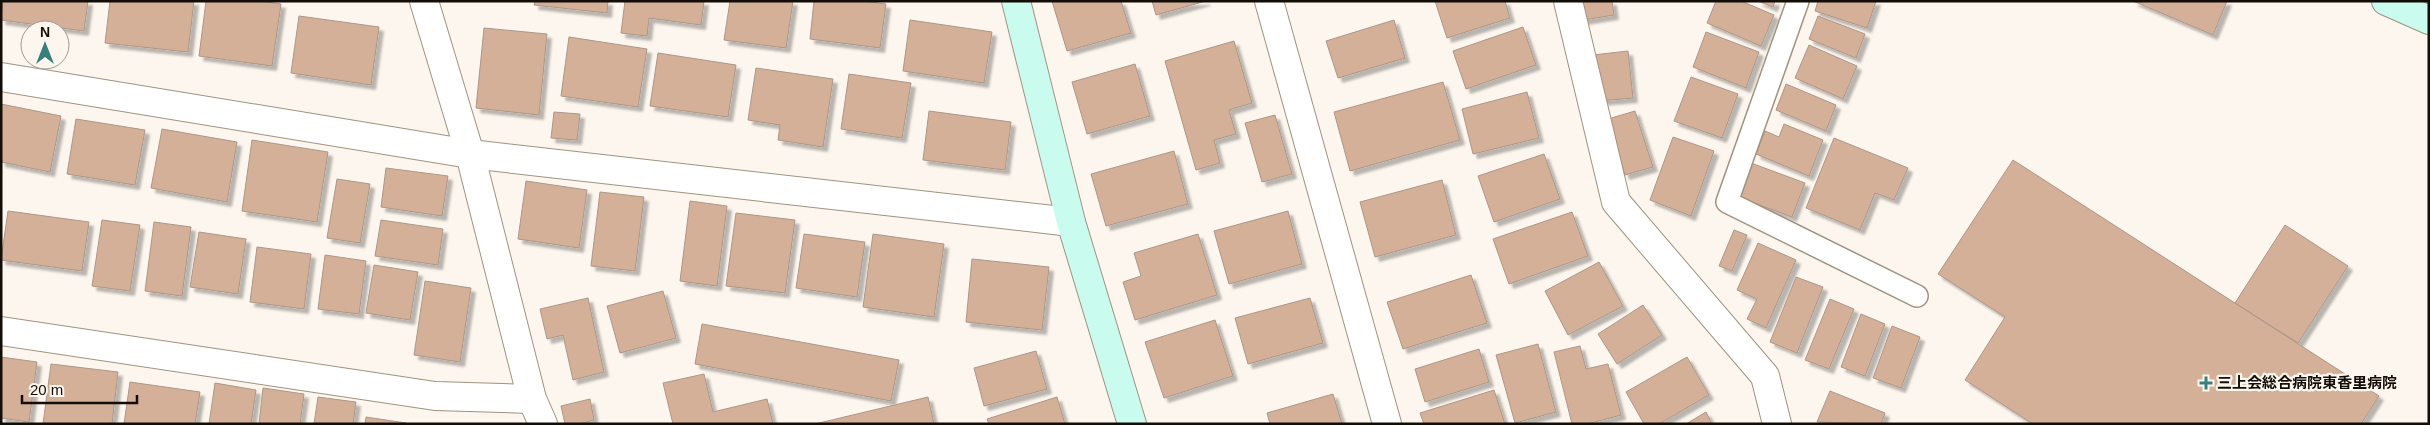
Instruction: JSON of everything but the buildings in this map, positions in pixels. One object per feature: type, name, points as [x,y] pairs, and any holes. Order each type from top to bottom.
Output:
[{"type":"street","points":[[424,1],[470,154],[532,399],[543,424]]},
{"type":"street","points":[[1016,1],[1071,222],[1132,424]]},
{"type":"street","points":[[1269,1],[1387,424]]},
{"type":"street","points":[[1568,1],[1616,202],[1765,376],[1777,424]]},
{"type":"street","points":[[2386,1],[2429,20]]},
{"type":"street","points":[[1,77],[470,154],[1071,222]]},
{"type":"street","points":[[1,331],[436,396],[532,399]]},
{"type":"lane","points":[[1798,1],[1727,202],[1917,296]]},
{"type":"place","name":"三上会総合病院東香里病院","points":[[2206,383]]}]
